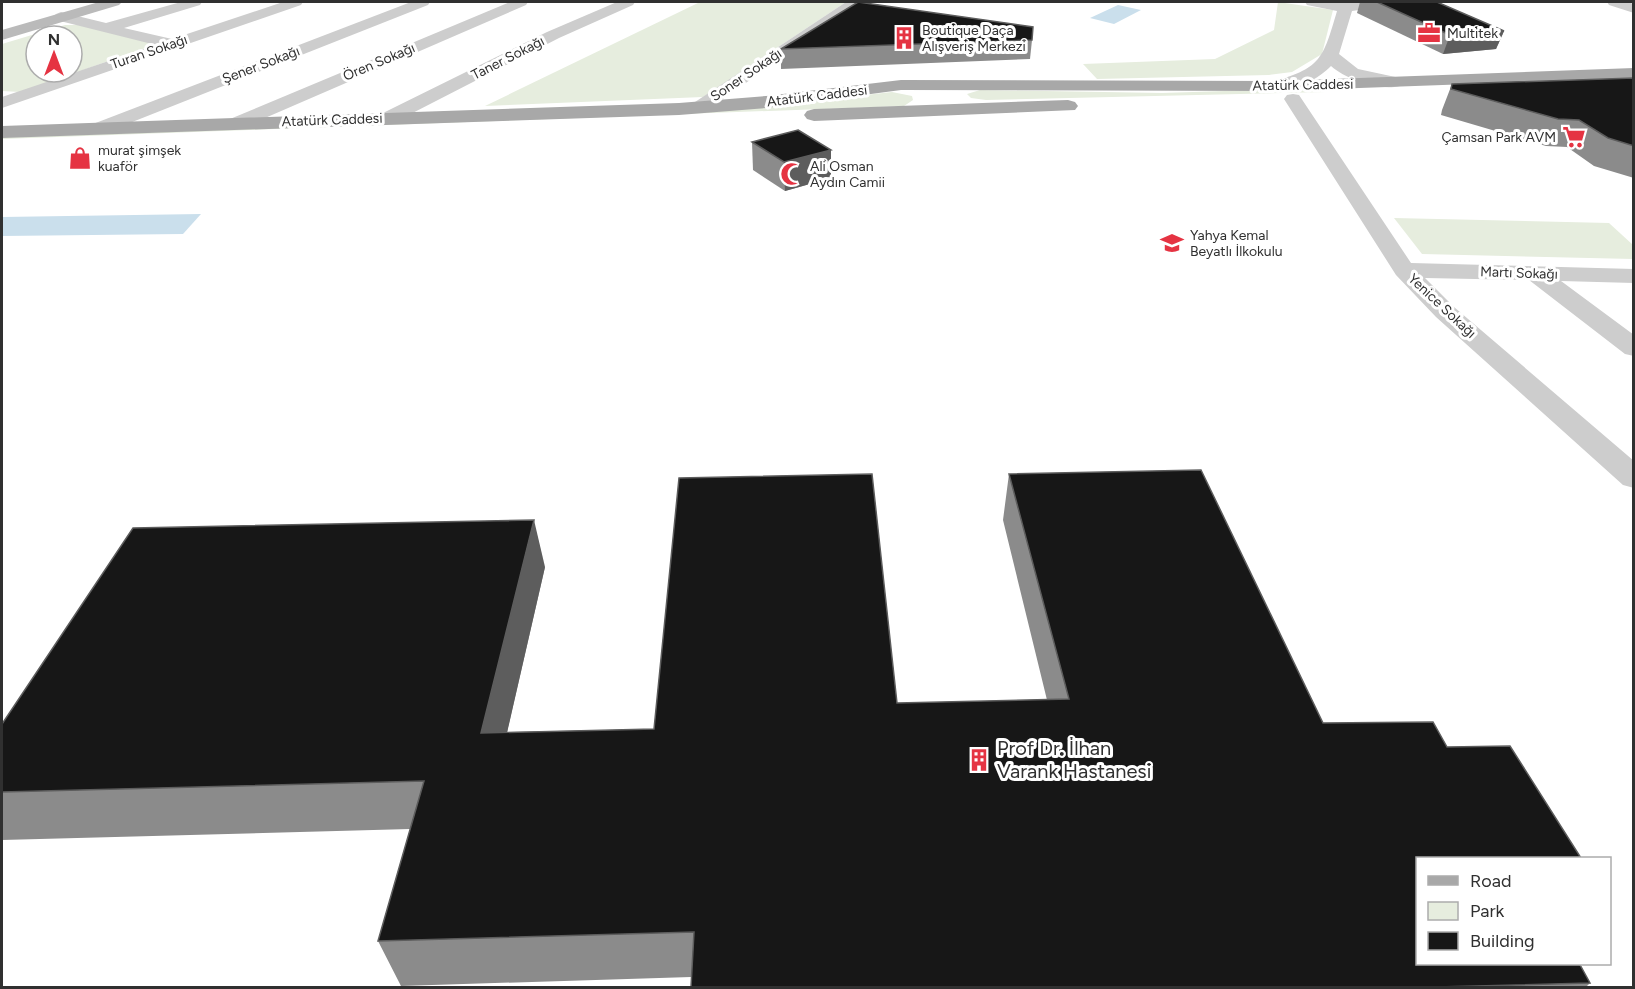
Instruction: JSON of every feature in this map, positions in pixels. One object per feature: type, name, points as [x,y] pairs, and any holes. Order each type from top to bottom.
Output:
[{"type":"main road","points":[[2,35],[114,2]]},
{"type":"main road","name":"Atatürk Caddesi","points":[[1106,105],[1284,93],[1394,82],[1634,74]]},
{"type":"main road","points":[[979,84],[958,92],[957,96],[961,100],[985,109]]},
{"type":"main road","points":[[898,112],[916,109],[926,101],[901,85]]},
{"type":"main road","name":"Atatürk Caddesi","points":[[2,132],[698,108],[901,85],[1124,87],[1284,93],[1634,87]]},
{"type":"main road","name":"Atatürk Caddesi","points":[[2,147],[1082,106]]},
{"type":"street","points":[[107,28],[195,2]]},
{"type":"street","name":"Turan Sokağı","points":[[2,104],[296,2]]},
{"type":"street","name":"Şener Sokağı","points":[[100,128],[423,2]]},
{"type":"street","name":"Ören Sokağı","points":[[237,123],[521,2]]},
{"type":"street","name":"Taner Sokağı","points":[[390,117],[554,35],[628,2]]},
{"type":"street","name":"Soner Sokağı","points":[[698,108],[855,2]]},
{"type":"street","points":[[1312,2],[1345,8],[1386,2]]},
{"type":"street","points":[[1614,2],[1634,9]]},
{"type":"street","points":[[1284,93],[1332,57],[1345,8]]},
{"type":"street","points":[[61,17],[172,44]]},
{"type":"street","points":[[1332,57],[1337,64],[1355,75],[1394,82]]},
{"type":"street","name":"Yenice Sokağı","points":[[1284,93],[1404,270],[1445,312],[1634,478]]},
{"type":"street","name":"Martı Sokağı","points":[[1404,270],[1634,276]]},
{"type":"street","points":[[1536,274],[1634,348]]},
{"type":"green space","points":[[700,2],[846,2],[703,97],[485,106]]},
{"type":"green space","points":[[1278,2],[1333,10],[1322,54],[1292,72],[1269,75],[1097,79],[1083,64],[1215,59],[1274,30]]},
{"type":"green space","points":[[84,26],[160,43],[84,70]]},
{"type":"green space","points":[[24,37],[24,84],[43,84],[20,92],[2,91],[2,44]]},
{"type":"green space","points":[[1321,88],[1326,92],[986,100],[971,98],[967,94],[980,90],[1162,93]]},
{"type":"green space","points":[[892,92],[912,96],[913,100],[904,106],[2,139],[2,135],[309,124],[830,99]]},
{"type":"green space","points":[[1394,218],[1609,223],[1633,245],[1633,259],[1422,254]]},
{"type":"water","points":[[1118,5],[1141,10],[1114,24],[1090,18]]},
{"type":"water","points":[[201,214],[183,234],[2,236],[2,217]]},
{"type":"building","points":[[858,2],[1033,27],[1032,40],[781,49]]},
{"type":"building","points":[[1377,2],[1437,2],[1504,31],[1450,35]]},
{"type":"building","points":[[1634,78],[1634,146],[1608,138],[1579,120],[1558,119],[1451,89],[1452,84]]},
{"type":"building","points":[[798,130],[831,150],[784,162],[752,142]]},
{"type":"building","name":"Prof Dr. İlhan Varank Hastanesi","points":[[1201,470],[1323,723],[1433,722],[1447,747],[1510,746],[1580,857],[1416,857],[1416,965],[1580,965],[1590,983],[1436,987],[691,987],[694,932],[378,941],[424,781],[2,792],[2,724],[133,528],[534,520],[481,733],[654,729],[679,478],[872,474],[897,703],[1069,699],[1009,474]]},
{"type":"place","name":"Multitek","points":[[1429,33]]},
{"type":"place","name":"Boutique Daça Alışveriş Merkezi","points":[[904,38]]},
{"type":"place","name":"Çamsan Park AVM","points":[[1574,137]]},
{"type":"place","name":"murat şimşek kuaför","points":[[80,158]]},
{"type":"place","name":"Ali Osman Aydın Camii","points":[[792,174]]},
{"type":"place","name":"Yahya Kemal Beyatlı İlkokulu","points":[[1172,243]]},
{"type":"place","name":"Prof Dr. İlhan Varank Hastanesi","points":[[979,760]]}]
